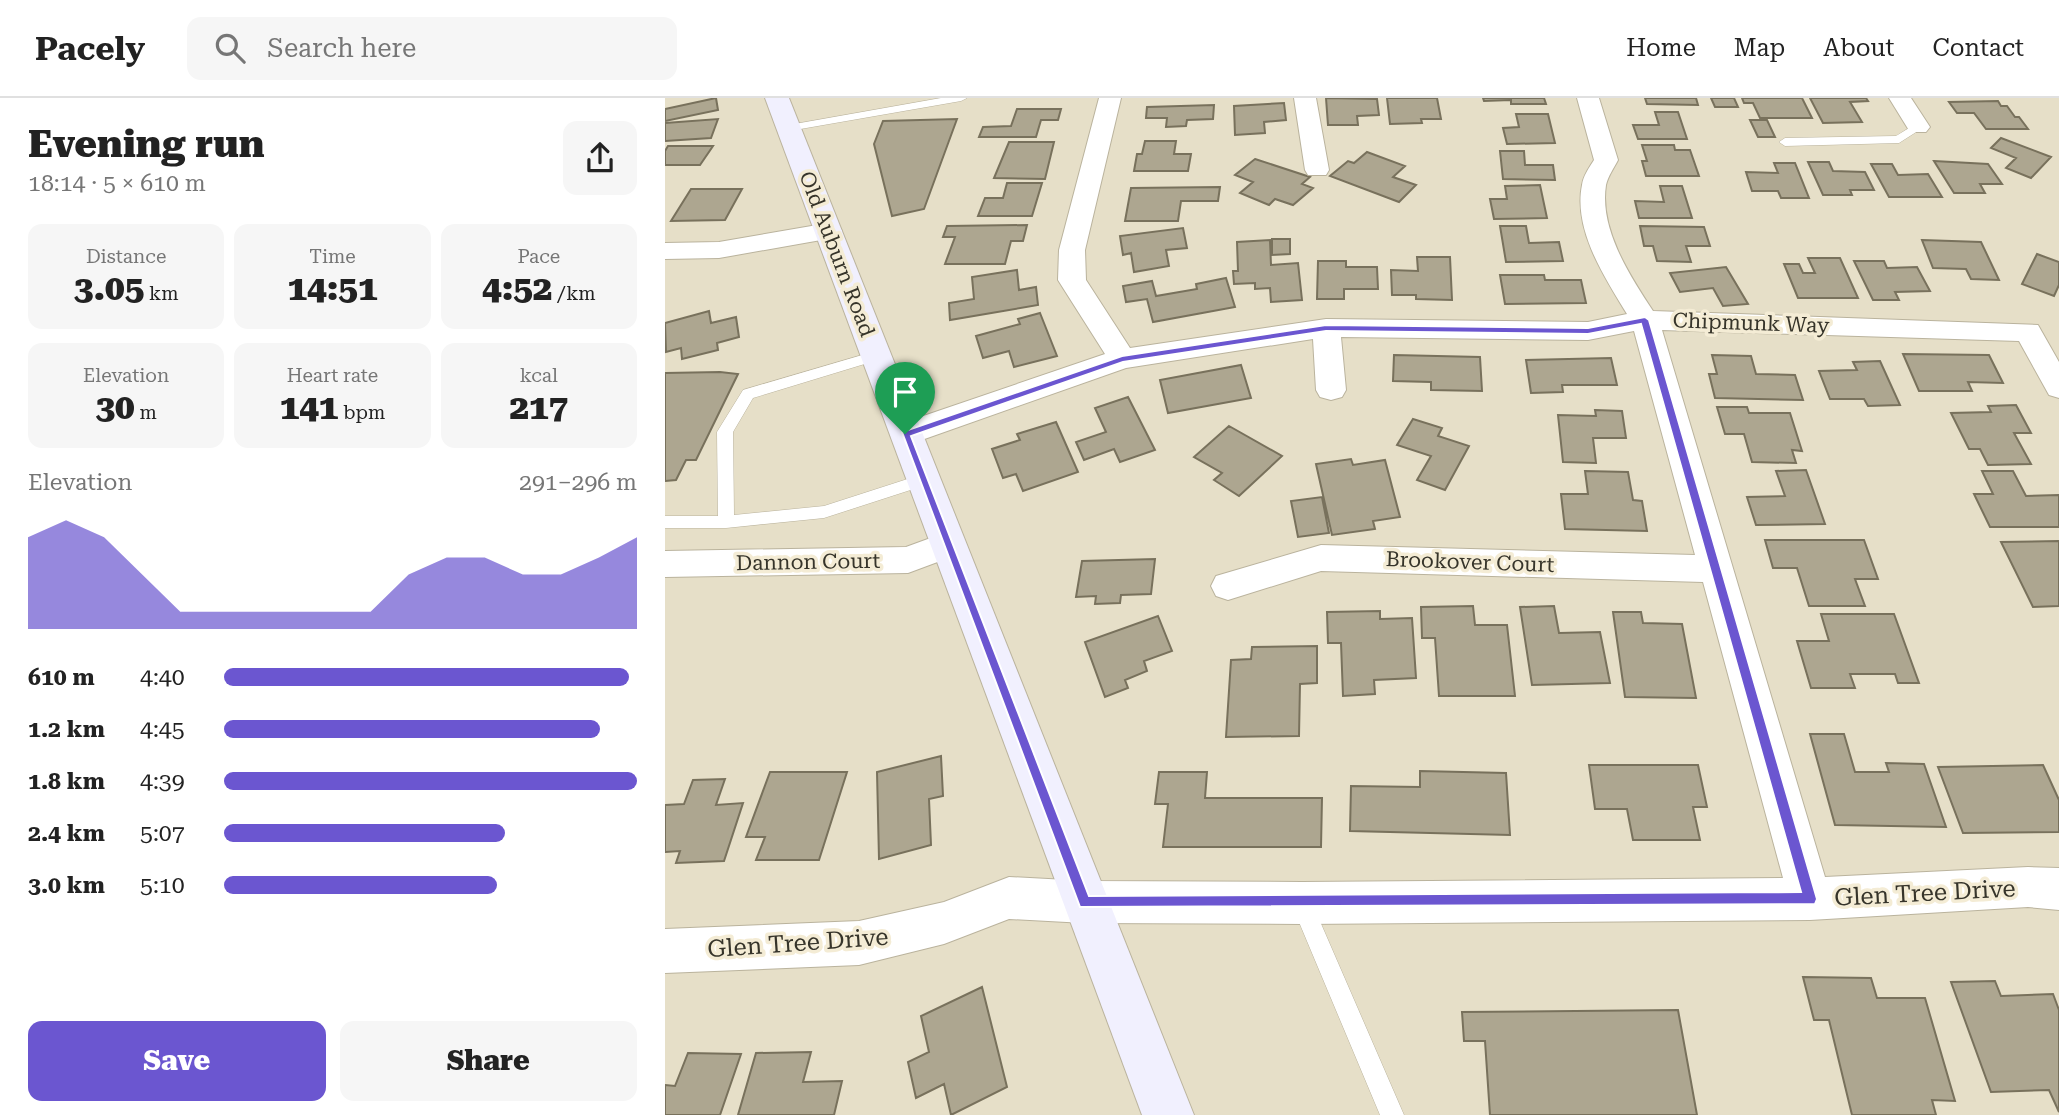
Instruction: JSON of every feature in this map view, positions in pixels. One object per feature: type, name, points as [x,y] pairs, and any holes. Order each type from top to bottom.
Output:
[{"type":"main road","name":"Old Auburn Road","points":[[783,113],[1167,1114]]},
{"type":"street","points":[[1110,98],[1072,250],[1072,280],[1122,359]]},
{"type":"street","points":[[1305,98],[1317,170]]},
{"type":"street","points":[[1588,98],[1606,160],[1594,185],[1596,224],[1624,288],[1645,320],[1810,899]]},
{"type":"street","points":[[1900,98],[1918,127]]},
{"type":"street","points":[[665,251],[719,250],[829,230]]},
{"type":"street","name":"Chipmunk Way","points":[[905,434],[1122,359],[1326,328],[1588,331],[1645,320],[2028,332],[2059,388]]},
{"type":"street","points":[[1326,328],[1331,390]]},
{"type":"street","name":"Dannon Court","points":[[665,564],[908,560],[947,545]]},
{"type":"street","name":"Brookover Court","points":[[1229,586],[1321,558],[1716,569]]},
{"type":"street","name":"Glen Tree Drive","points":[[665,951],[859,943],[944,923],[1009,898],[1085,902],[1301,903],[1810,899],[2028,887],[2059,889]]},
{"type":"lane","points":[[783,113],[961,98]]},
{"type":"lane","points":[[1785,142],[1899,139],[1918,127]]},
{"type":"lane","points":[[726,522],[726,432],[748,394],[876,356]]},
{"type":"lane","points":[[665,522],[726,522],[824,512],[923,480]]},
{"type":"lane","points":[[1301,903],[1392,1115]]},
{"type":"building","points":[[716,98],[718,110],[665,121],[665,109]]},
{"type":"building","points":[[1326,98],[1377,99],[1379,115],[1357,116],[1358,125],[1328,125]]},
{"type":"building","points":[[1387,98],[1437,98],[1441,119],[1421,119],[1422,123],[1390,124]]},
{"type":"building","points":[[1483,98],[1544,98],[1546,104],[1511,104],[1511,100],[1484,101]]},
{"type":"building","points":[[1645,98],[1696,98],[1698,105],[1647,104]]},
{"type":"building","points":[[1711,98],[1734,98],[1738,107],[1715,107]]},
{"type":"building","points":[[1742,98],[1802,98],[1812,118],[1760,118],[1753,103],[1744,103]]},
{"type":"building","points":[[1810,98],[1866,98],[1868,101],[1850,102],[1862,122],[1823,123]]},
{"type":"building","points":[[1998,101],[2001,106],[2007,106],[2015,117],[2019,117],[2028,129],[1986,129],[1974,113],[1957,113],[1949,102]]},
{"type":"building","points":[[1284,103],[1286,120],[1264,122],[1265,133],[1235,135],[1234,106]]},
{"type":"building","points":[[1214,105],[1213,119],[1187,120],[1186,126],[1166,127],[1167,118],[1146,118],[1147,107]]},
{"type":"building","points":[[1017,109],[1061,109],[1058,120],[1041,120],[1036,137],[979,137],[983,127],[1011,126]]},
{"type":"building","points":[[1655,112],[1678,112],[1687,139],[1638,139],[1633,125],[1659,125]]},
{"type":"building","points":[[1516,114],[1548,114],[1555,143],[1507,144],[1503,128],[1519,127]]},
{"type":"building","points":[[718,119],[711,138],[665,141],[665,123]]},
{"type":"building","points":[[957,119],[924,209],[892,216],[874,144],[883,121]]},
{"type":"building","points":[[1750,120],[1767,120],[1775,137],[1758,137]]},
{"type":"building","points":[[2001,138],[2051,157],[2031,178],[2006,168],[2016,158],[1991,148]]},
{"type":"building","points":[[1145,141],[1176,141],[1174,154],[1191,154],[1188,171],[1134,171],[1137,154],[1142,154]]},
{"type":"building","points":[[1009,142],[1054,142],[1045,179],[994,178]]},
{"type":"building","points":[[1642,145],[1674,145],[1675,150],[1690,150],[1699,176],[1646,176],[1642,161],[1647,161]]},
{"type":"building","points":[[668,146],[713,146],[700,165],[665,165],[665,151]]},
{"type":"building","points":[[1500,151],[1524,151],[1525,165],[1553,165],[1555,180],[1503,179]]},
{"type":"building","points":[[1367,152],[1405,166],[1393,177],[1416,185],[1399,202],[1330,176],[1348,161],[1354,163]]},
{"type":"building","points":[[1255,159],[1310,177],[1302,184],[1313,188],[1293,205],[1275,199],[1269,205],[1240,193],[1253,182],[1235,175]]},
{"type":"building","points":[[1934,161],[1988,164],[2002,184],[1980,184],[1985,193],[1954,193]]},
{"type":"building","points":[[1808,162],[1829,162],[1833,171],[1865,172],[1874,190],[1850,190],[1852,195],[1823,195]]},
{"type":"building","points":[[1774,163],[1795,163],[1809,198],[1781,198],[1778,191],[1752,191],[1746,172],[1778,173]]},
{"type":"building","points":[[1871,164],[1892,164],[1898,175],[1928,174],[1942,197],[1889,197]]},
{"type":"building","points":[[1007,183],[1042,183],[1032,216],[978,216],[985,198],[1003,198]]},
{"type":"building","points":[[1540,185],[1547,218],[1494,219],[1490,199],[1507,199],[1505,186]]},
{"type":"building","points":[[1660,186],[1682,186],[1692,218],[1639,218],[1635,201],[1664,202]]},
{"type":"building","points":[[1220,187],[1218,201],[1181,201],[1178,221],[1125,221],[1131,188]]},
{"type":"building","points":[[691,189],[742,189],[725,220],[671,221]]},
{"type":"building","points":[[1027,225],[1023,241],[1011,241],[1005,264],[945,264],[955,237],[943,237],[947,226]]},
{"type":"building","points":[[1500,226],[1526,226],[1529,243],[1559,242],[1563,261],[1506,262]]},
{"type":"building","points":[[1640,226],[1704,227],[1710,246],[1686,246],[1691,262],[1657,261],[1653,246],[1644,246]]},
{"type":"building","points":[[1183,228],[1187,248],[1166,250],[1169,266],[1134,272],[1131,253],[1123,255],[1120,236]]},
{"type":"building","points":[[1272,239],[1290,239],[1290,254],[1272,255]]},
{"type":"building","points":[[1270,240],[1271,265],[1298,263],[1302,300],[1271,302],[1270,288],[1255,289],[1255,283],[1234,284],[1233,271],[1238,271],[1237,242]]},
{"type":"building","points":[[1922,240],[1981,242],[1999,280],[1971,279],[1966,269],[1933,268]]},
{"type":"building","points":[[2037,254],[2059,262],[2059,285],[2054,296],[2022,284]]},
{"type":"building","points":[[1417,257],[1450,257],[1452,300],[1392,295],[1391,270],[1418,271]]},
{"type":"building","points":[[1808,258],[1840,258],[1858,298],[1798,298],[1784,264],[1799,264],[1803,273],[1815,273]]},
{"type":"building","points":[[1318,261],[1346,261],[1346,267],[1377,267],[1378,289],[1344,289],[1344,299],[1317,299]]},
{"type":"building","points":[[1854,261],[1884,261],[1887,268],[1917,267],[1930,291],[1895,292],[1899,300],[1873,300]]},
{"type":"building","points":[[1726,267],[1748,304],[1723,306],[1713,288],[1680,292],[1670,273]]},
{"type":"building","points":[[1017,270],[1019,290],[1036,287],[1038,305],[950,320],[949,303],[974,299],[972,277]]},
{"type":"building","points":[[1500,275],[1544,275],[1545,280],[1581,280],[1586,303],[1505,304]]},
{"type":"building","points":[[1226,278],[1235,307],[1153,322],[1147,299],[1126,302],[1123,286],[1152,281],[1156,296],[1197,289],[1196,284]]},
{"type":"building","points":[[709,311],[711,323],[736,317],[739,337],[717,343],[718,350],[682,359],[681,348],[666,352],[665,323]]},
{"type":"building","points":[[1040,313],[1057,356],[1014,367],[1009,351],[983,358],[976,336],[1020,324],[1018,319]]},
{"type":"building","points":[[1903,354],[1989,355],[2003,383],[1968,382],[1972,391],[1919,391]]},
{"type":"building","points":[[1394,355],[1480,357],[1482,391],[1431,390],[1431,382],[1393,381]]},
{"type":"building","points":[[1712,355],[1751,356],[1756,374],[1795,375],[1803,400],[1715,398],[1709,374],[1717,374]]},
{"type":"building","points":[[1611,358],[1617,385],[1562,385],[1563,392],[1531,393],[1526,360]]},
{"type":"building","points":[[1880,361],[1900,405],[1868,406],[1864,399],[1830,399],[1819,371],[1857,370],[1853,362]]},
{"type":"building","points":[[1241,365],[1251,398],[1168,413],[1160,380]]},
{"type":"building","points":[[665,373],[738,374],[696,460],[686,460],[676,480],[665,481]]},
{"type":"building","points":[[1128,397],[1155,450],[1120,462],[1114,449],[1084,460],[1076,442],[1106,432],[1095,408]]},
{"type":"building","points":[[2016,405],[2031,433],[2014,433],[2031,464],[1988,465],[1980,449],[1969,449],[1951,413],[1991,412],[1988,406]]},
{"type":"building","points":[[1717,407],[1747,407],[1749,413],[1790,413],[1802,451],[1792,450],[1796,463],[1752,462],[1744,434],[1725,434]]},
{"type":"building","points":[[1595,410],[1622,411],[1626,438],[1593,438],[1596,463],[1563,462],[1558,415],[1596,416]]},
{"type":"building","points":[[1413,419],[1442,428],[1438,436],[1469,446],[1445,490],[1417,480],[1431,456],[1397,445]]},
{"type":"building","points":[[1056,422],[1078,472],[1023,491],[1016,474],[1003,478],[992,449],[1020,440],[1017,434]]},
{"type":"building","points":[[1229,426],[1282,456],[1239,496],[1214,480],[1222,473],[1194,457]]},
{"type":"building","points":[[1351,459],[1353,465],[1385,460],[1400,517],[1373,521],[1375,529],[1332,535],[1316,464]]},
{"type":"building","points":[[1806,470],[1825,524],[1756,525],[1747,497],[1785,496],[1776,471]]},
{"type":"building","points":[[1585,471],[1628,472],[1633,500],[1642,501],[1647,531],[1565,529],[1561,494],[1588,494]]},
{"type":"building","points":[[1982,471],[2013,471],[2026,496],[2059,495],[2059,527],[1990,527],[1974,494],[1993,494]]},
{"type":"building","points":[[1322,497],[1329,533],[1298,537],[1291,501]]},
{"type":"building","points":[[1765,540],[1864,540],[1878,579],[1855,579],[1865,606],[1809,606],[1797,568],[1773,568]]},
{"type":"building","points":[[2059,541],[2059,606],[2033,607],[2001,542]]},
{"type":"building","points":[[1155,559],[1151,594],[1121,595],[1120,603],[1095,604],[1096,596],[1076,597],[1082,561]]},
{"type":"building","points":[[1473,606],[1475,625],[1507,625],[1515,696],[1439,696],[1435,638],[1422,638],[1421,607]]},
{"type":"building","points":[[1554,606],[1559,633],[1600,632],[1610,683],[1532,685],[1520,607]]},
{"type":"building","points":[[1380,611],[1380,619],[1412,618],[1416,678],[1374,680],[1375,694],[1343,696],[1341,643],[1328,643],[1327,612]]},
{"type":"building","points":[[1613,612],[1641,612],[1643,623],[1682,624],[1696,698],[1625,697]]},
{"type":"building","points":[[1821,614],[1894,614],[1919,683],[1898,683],[1895,674],[1850,674],[1855,688],[1811,688],[1797,641],[1829,641]]},
{"type":"building","points":[[1158,616],[1172,651],[1144,661],[1147,671],[1125,680],[1128,688],[1105,697],[1085,642]]},
{"type":"building","points":[[1317,646],[1317,683],[1300,684],[1299,736],[1226,737],[1231,660],[1251,659],[1252,647]]},
{"type":"building","points":[[1810,734],[1844,734],[1855,772],[1889,772],[1886,763],[1924,764],[1946,827],[1835,825]]},
{"type":"building","points":[[941,756],[943,796],[929,799],[931,845],[879,859],[877,772]]},
{"type":"building","points":[[1589,765],[1698,765],[1707,807],[1693,807],[1700,840],[1633,840],[1627,809],[1595,809]]},
{"type":"building","points":[[2043,765],[2059,800],[2059,832],[1963,833],[1938,767]]},
{"type":"building","points":[[1420,771],[1506,773],[1510,835],[1350,831],[1351,786],[1420,787]]},
{"type":"building","points":[[770,772],[847,772],[819,860],[756,860],[765,837],[746,837]]},
{"type":"building","points":[[1159,772],[1207,772],[1205,798],[1322,798],[1321,847],[1163,847],[1168,804],[1155,804]]},
{"type":"building","points":[[725,779],[716,805],[743,803],[724,861],[676,863],[680,851],[665,852],[665,805],[684,804],[693,780]]},
{"type":"building","points":[[1803,977],[1871,978],[1877,998],[1925,998],[1955,1101],[1932,1100],[1936,1115],[1852,1115],[1829,1020],[1814,1020]]},
{"type":"building","points":[[1995,981],[2001,996],[2053,994],[2059,1010],[2059,1112],[2049,1090],[1991,1092],[1951,982]]},
{"type":"building","points":[[982,987],[1007,1087],[951,1115],[944,1084],[916,1098],[908,1062],[929,1052],[921,1016]]},
{"type":"building","points":[[1678,1010],[1697,1115],[1490,1115],[1485,1041],[1464,1041],[1462,1012]]},
{"type":"building","points":[[811,1052],[803,1082],[842,1081],[834,1115],[738,1115],[756,1053]]},
{"type":"building","points":[[688,1053],[741,1054],[720,1115],[665,1115],[665,1085],[675,1086]]},
{"type":"route","points":[[1645,320],[1810,899],[1085,902],[905,434],[1122,359],[1326,328],[1588,331],[1645,320]]}]
